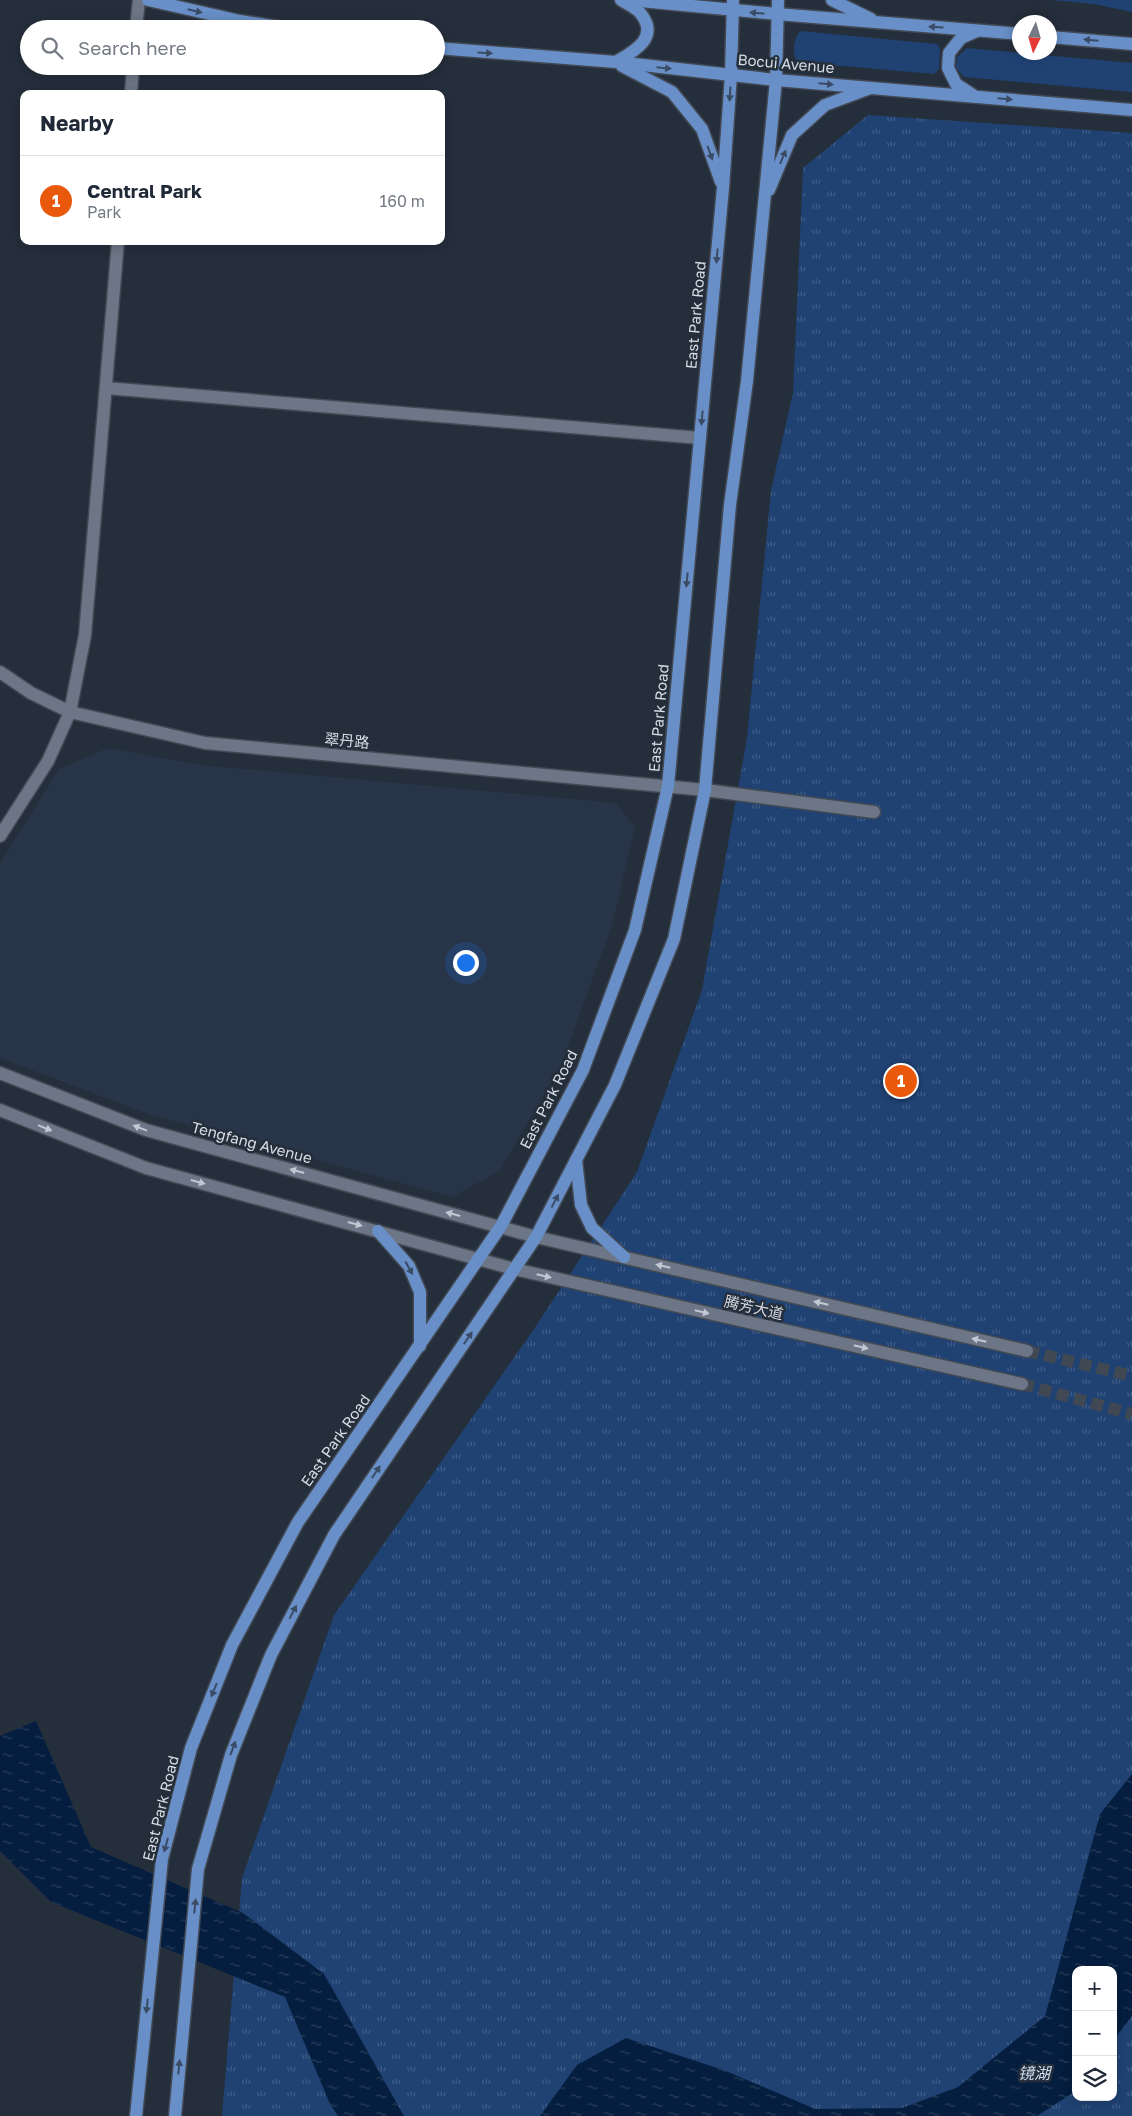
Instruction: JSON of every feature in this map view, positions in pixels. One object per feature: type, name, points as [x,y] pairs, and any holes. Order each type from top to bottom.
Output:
[{"type":"main road","points":[[148,0],[236,20]]},
{"type":"main road","points":[[616,62],[637,50],[646,39],[647,25],[641,13],[621,0]]},
{"type":"main road","points":[[630,0],[733,5],[777,14],[1012,33]]},
{"type":"main road","points":[[174,2116],[198,1869],[231,1755],[271,1655],[334,1535],[536,1237],[615,1085],[674,938],[705,790],[730,504],[747,381],[776,80],[778,0]]},
{"type":"main road","points":[[832,0],[877,22]]},
{"type":"main road","name":"East Park Road","points":[[136,2116],[162,1859],[191,1748],[232,1645],[298,1522],[480,1259],[500,1226],[583,1070],[635,930],[668,786],[723,188],[731,75],[733,5]]},
{"type":"main road","points":[[975,96],[956,84],[948,68],[948,61],[949,53],[960,38],[979,30]]},
{"type":"main road","points":[[1057,38],[1132,44]]},
{"type":"main road","name":"Bocui Avenue","points":[[445,49],[616,62],[776,80],[1132,110]]},
{"type":"main road","points":[[616,62],[672,92],[702,129],[723,188]]},
{"type":"main road","points":[[764,202],[792,135],[825,105],[872,87]]},
{"type":"main road","points":[[576,1160],[581,1205],[592,1228],[624,1257]]},
{"type":"main road","points":[[378,1231],[409,1266],[420,1292],[420,1346]]},
{"type":"street","points":[[137,20],[139,0]]},
{"type":"street","points":[[131,90],[132,75]]},
{"type":"street","points":[[0,836],[48,761],[70,712],[85,635],[118,245]]},
{"type":"street","points":[[106,388],[700,438]]},
{"type":"street","name":"翠丹路","points":[[0,672],[31,693],[70,712],[205,743],[668,786],[874,812]]},
{"type":"street","name":"Tengfang Avenue","points":[[0,1073],[146,1130],[500,1226]]},
{"type":"street","points":[[0,1110],[146,1168],[480,1259]]},
{"type":"street","name":"腾芳大道","points":[[500,1226],[536,1237],[1027,1351]]},
{"type":"street","name":"腾芳大道","points":[[480,1259],[514,1269],[1022,1384]]},
{"type":"shaded area","points":[[108,748],[201,765],[616,803],[635,827],[612,926],[561,1065],[500,1171],[452,1197],[151,1115],[0,1058],[0,863],[59,769]]},
{"type":"green space","points":[[1051,0],[1132,0],[1132,12],[1094,4]]},
{"type":"green space","points":[[800,31],[937,44],[940,48],[939,69],[934,74],[797,62],[794,46]]},
{"type":"green space","points":[[967,48],[1012,52],[1012,60],[1057,60],[1057,56],[1132,63],[1132,92],[964,77],[956,68],[957,57]]},
{"type":"green space","points":[[868,115],[1132,133],[1132,2116],[222,2116],[242,1878],[334,1615],[534,1329],[637,1172],[702,990],[747,738],[771,490],[793,393],[803,168]]},
{"type":"water","points":[[36,1721],[91,1847],[243,1913],[324,1974],[404,2116],[338,2116],[330,2104],[285,1997],[51,1902],[0,1851],[0,1736]]},
{"type":"water","name":"镜湖","points":[[1132,1774],[1132,2016],[1117,2036],[1117,1966],[1072,1966],[1072,2094],[1037,2116],[540,2116],[577,2065],[626,2038],[726,2071],[815,2109],[902,2108],[958,2087],[1045,2016],[1100,1814]]},
{"type":"tunnel","points":[[1027,1351],[1132,1376]]},
{"type":"tunnel","points":[[1022,1384],[1132,1414]]},
{"type":"place","name":"Central Park","points":[[901,1081]]}]
